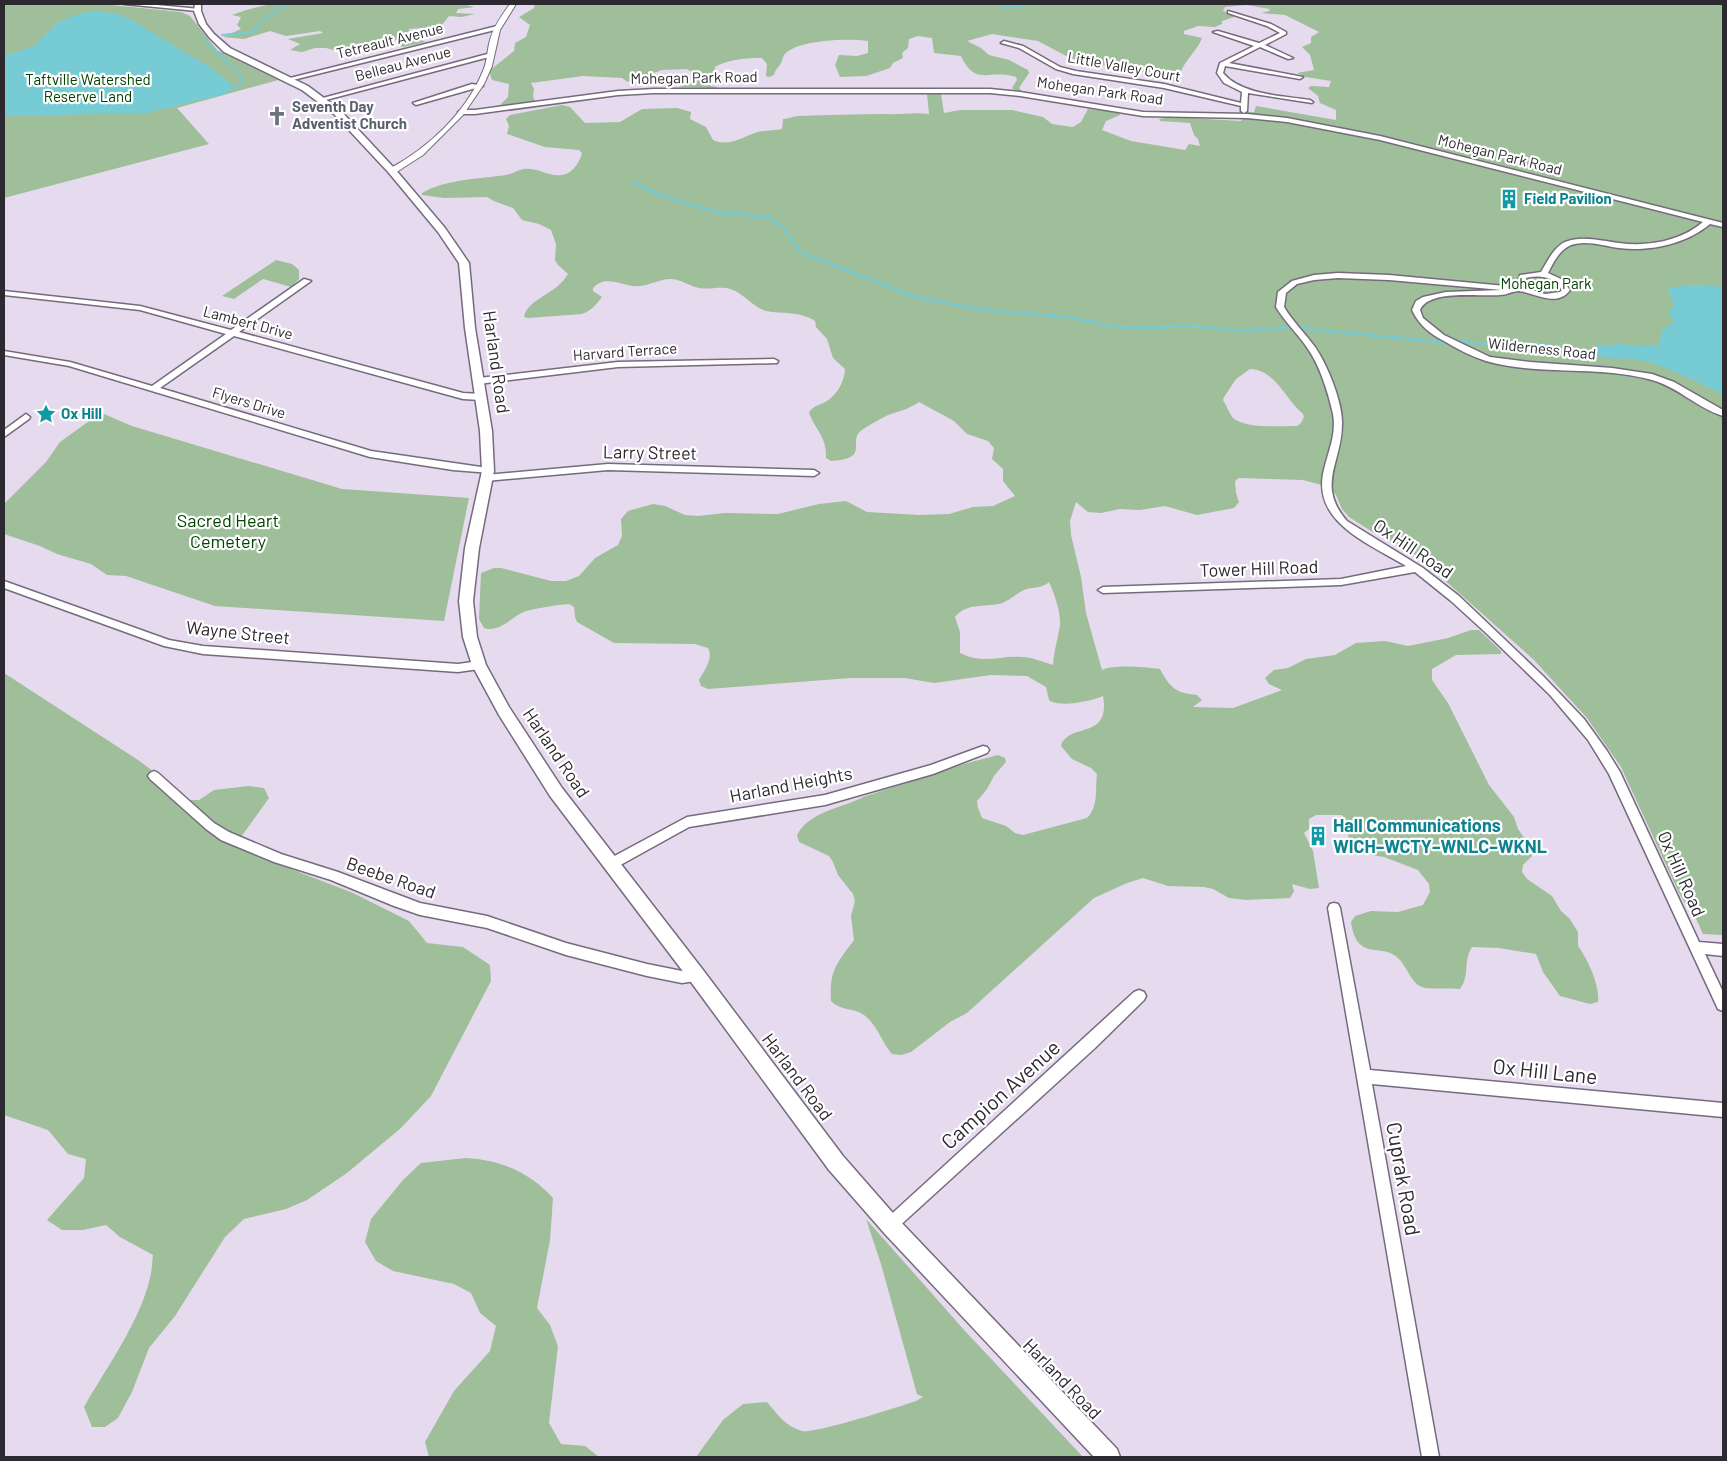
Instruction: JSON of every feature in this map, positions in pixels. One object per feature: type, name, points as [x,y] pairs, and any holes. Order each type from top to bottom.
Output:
[{"type":"main road","name":"Harland Road","points":[[197,7],[200,19],[217,42],[227,50],[289,79],[322,98],[353,127],[442,230],[464,263],[470,328],[486,431],[487,474],[472,548],[466,601],[470,636],[479,665],[504,711],[556,792],[697,976],[836,1163],[890,1225],[1109,1457]]},
{"type":"street","points":[[127,4],[197,7]]},
{"type":"street","points":[[392,171],[406,165],[425,148],[461,112],[480,86],[488,69],[492,40],[496,28],[513,4]]},
{"type":"street","points":[[1230,12],[1269,25],[1284,33],[1261,46],[1228,59],[1222,64],[1219,71],[1221,78],[1228,84],[1246,91],[1310,102]]},
{"type":"street","name":"Tetreault Avenue","points":[[289,79],[496,28]]},
{"type":"street","points":[[1216,32],[1261,46],[1290,58]]},
{"type":"street","name":"Little Valley Court","points":[[1004,43],[1022,46],[1041,60],[1075,73],[1164,86],[1244,105]]},
{"type":"street","name":"Belleau Avenue","points":[[322,98],[491,55]]},
{"type":"street","points":[[1222,64],[1300,77]]},
{"type":"street","points":[[416,103],[472,86],[480,86]]},
{"type":"street","name":"Mohegan Park Road","points":[[461,112],[476,112],[618,93],[654,91],[990,91],[1139,113],[1276,118],[1371,136],[1723,225]]},
{"type":"street","points":[[1245,116],[1246,91]]},
{"type":"street","points":[[1519,289],[1521,280],[1525,276],[1544,274],[1559,251],[1568,244],[1588,242],[1638,247],[1658,244],[1696,230],[1709,221]]},
{"type":"street","name":"Wilderness Road","points":[[1544,274],[1563,284],[1566,288],[1565,293],[1558,296],[1544,296],[1519,289],[1508,289],[1502,292],[1455,294],[1432,297],[1420,302],[1417,305],[1416,312],[1427,326],[1465,350],[1482,356],[1506,361],[1614,371],[1652,377],[1670,383],[1723,413]]},
{"type":"street","name":"Ox Hill Road","points":[[1508,289],[1348,276],[1300,280],[1287,286],[1280,295],[1280,303],[1284,313],[1317,357],[1337,415],[1338,427],[1326,487],[1328,501],[1344,523],[1416,568],[1444,590],[1553,691],[1589,731],[1618,780],[1723,1005]]},
{"type":"street","points":[[153,389],[307,281]]},
{"type":"street","name":"Lambert Drive","points":[[4,293],[140,308],[234,332],[463,396],[480,389]]},
{"type":"street","name":"Flyers Drive","points":[[4,353],[38,357],[70,364],[370,454],[487,474]]},
{"type":"street","name":"Harvard Terrace","points":[[480,389],[505,380],[593,366],[646,362],[774,362]]},
{"type":"street","points":[[4,434],[26,418]]},
{"type":"street","name":"Larry Street","points":[[487,474],[608,467],[814,473]]},
{"type":"street","name":"Tower Hill Road","points":[[1103,590],[1341,582],[1416,568]]},
{"type":"street","name":"Wayne Street","points":[[4,584],[168,643],[203,650],[458,668],[479,665]]},
{"type":"street","name":"Harland Heights","points":[[611,864],[687,822],[824,800],[933,769],[983,750]]},
{"type":"street","name":"Beebe Road","points":[[154,776],[210,826],[225,836],[398,902],[420,909],[487,922],[566,949],[647,970],[682,977],[697,976]]},
{"type":"street","name":"Cuprak Road","points":[[1334,908],[1431,1457]]},
{"type":"street","points":[[1695,948],[1723,950]]},
{"type":"street","name":"Campion Avenue","points":[[890,1225],[1090,1043],[1138,996]]},
{"type":"street","name":"Ox Hill Lane","points":[[1363,1076],[1723,1110]]},
{"type":"green space","name":"Taftville Watershed Reserve Land","points":[[4,4],[101,4],[181,12],[190,16],[217,50],[278,80],[177,108],[209,144],[4,198]]},
{"type":"green space","points":[[271,4],[461,4],[475,7],[458,9],[456,13],[475,14],[462,17],[449,16],[441,26],[437,27],[408,29],[425,42],[403,47],[396,43],[397,40],[383,40],[363,45],[345,53],[326,48],[315,48],[302,52],[290,50],[300,44],[288,39],[323,33],[320,31],[286,36],[270,31],[244,39],[223,37],[241,29],[237,25],[241,17],[232,15]]},
{"type":"green space","name":"Mohegan Park","points":[[535,4],[1723,4],[1723,935],[1703,934],[1693,912],[1690,912],[1679,893],[1621,767],[1587,718],[1534,660],[1409,550],[1371,531],[1349,517],[1329,487],[1303,480],[1239,478],[1235,481],[1239,502],[1234,508],[1197,515],[1165,506],[1140,510],[1120,509],[1101,513],[1088,512],[1076,502],[1070,521],[1071,535],[1081,577],[1086,613],[1102,670],[1122,667],[1160,669],[1174,688],[1184,693],[1197,695],[1202,700],[1193,707],[1233,708],[1282,690],[1269,684],[1265,678],[1274,670],[1288,668],[1306,659],[1335,655],[1356,643],[1385,641],[1408,646],[1448,638],[1471,630],[1479,630],[1501,651],[1501,654],[1456,655],[1432,669],[1432,680],[1448,703],[1489,785],[1514,817],[1518,829],[1532,849],[1532,856],[1523,865],[1522,872],[1527,879],[1552,896],[1578,932],[1578,946],[1586,958],[1592,973],[1597,988],[1598,1002],[1590,1004],[1560,996],[1543,972],[1536,954],[1499,948],[1472,947],[1469,952],[1465,979],[1460,989],[1425,988],[1420,986],[1393,954],[1371,950],[1359,943],[1354,935],[1351,922],[1355,916],[1371,911],[1398,912],[1423,905],[1430,892],[1429,884],[1418,870],[1384,857],[1353,852],[1342,815],[1316,815],[1309,819],[1309,829],[1304,833],[1313,851],[1319,888],[1310,889],[1292,884],[1294,891],[1290,898],[1246,900],[1229,898],[1213,889],[1204,887],[1168,886],[1143,878],[1127,883],[1094,898],[967,1013],[950,1022],[911,1052],[901,1055],[892,1054],[869,1019],[856,1011],[840,1007],[831,1001],[831,982],[835,968],[854,940],[851,916],[855,901],[853,894],[838,875],[829,856],[799,842],[797,835],[803,827],[818,816],[863,797],[960,765],[998,755],[1005,758],[1006,762],[977,801],[982,818],[1006,826],[1015,833],[1023,835],[1087,818],[1095,803],[1097,774],[1091,768],[1072,759],[1061,746],[1065,739],[1072,734],[1088,729],[1101,719],[1104,710],[1103,696],[1076,703],[1053,702],[1049,700],[1046,687],[1027,676],[991,675],[934,683],[905,678],[851,678],[708,689],[701,686],[699,680],[709,660],[710,652],[708,648],[695,644],[614,643],[577,622],[574,607],[569,604],[526,611],[501,626],[490,629],[484,628],[479,619],[481,573],[494,568],[501,568],[551,581],[566,581],[579,576],[595,558],[618,545],[622,536],[621,519],[628,511],[653,504],[665,506],[685,515],[698,516],[725,513],[778,514],[819,504],[846,501],[867,512],[920,515],[949,514],[973,507],[993,506],[1015,496],[1003,481],[1003,469],[992,459],[994,448],[988,441],[967,434],[954,421],[919,402],[907,409],[886,416],[862,430],[856,439],[855,453],[851,457],[831,461],[826,458],[826,450],[822,438],[809,412],[834,395],[842,382],[845,369],[833,358],[827,339],[816,327],[815,321],[797,314],[766,311],[730,289],[699,288],[670,279],[640,286],[610,281],[604,282],[593,288],[593,291],[602,297],[594,307],[582,314],[524,317],[526,311],[536,301],[557,287],[568,274],[555,260],[556,244],[551,230],[539,224],[522,220],[513,208],[487,197],[444,198],[422,195],[422,193],[431,188],[452,182],[506,175],[524,169],[555,175],[569,173],[580,159],[582,153],[579,150],[545,147],[507,134],[509,126],[506,119],[510,115],[562,105],[570,107],[585,123],[620,122],[642,109],[677,108],[691,112],[690,119],[706,127],[713,140],[724,143],[758,132],[782,129],[783,119],[797,116],[929,114],[927,94],[941,94],[944,113],[960,110],[1012,110],[1043,117],[1052,124],[1073,127],[1081,122],[1088,109],[1119,112],[1120,115],[1106,121],[1102,130],[1131,141],[1185,150],[1189,144],[1200,146],[1190,123],[1160,121],[1159,119],[1170,117],[1241,121],[1246,112],[1254,112],[1256,106],[1336,120],[1336,110],[1320,103],[1318,96],[1308,88],[1311,86],[1329,87],[1331,81],[1306,77],[1297,73],[1314,70],[1310,55],[1302,47],[1311,43],[1311,37],[1319,32],[1285,15],[1261,13],[1270,9],[1246,5],[1225,7],[1223,11],[1234,15],[1234,17],[1222,21],[1222,24],[1215,27],[1198,26],[1184,31],[1184,34],[1202,38],[1182,69],[1180,79],[1176,82],[1147,73],[1070,58],[1038,41],[992,34],[967,41],[981,48],[989,55],[1009,60],[1028,70],[1029,73],[1019,88],[1022,91],[1016,92],[1012,88],[1017,80],[1016,77],[999,74],[984,75],[972,72],[961,56],[934,53],[932,38],[918,36],[909,39],[908,48],[902,53],[903,58],[893,63],[890,68],[866,76],[840,77],[835,65],[839,55],[857,56],[868,53],[868,41],[814,42],[787,52],[774,75],[769,77],[766,76],[767,64],[762,58],[750,58],[720,64],[715,67],[714,78],[710,83],[710,86],[717,88],[678,87],[692,83],[698,76],[687,69],[662,70],[628,82],[622,78],[583,76],[531,83],[534,89],[533,96],[535,102],[498,107],[508,97],[509,84],[492,80],[489,71],[514,51],[515,43],[526,37],[530,25],[519,17],[534,8]],"holes":[[[1250,369],[1267,374],[1280,386],[1303,414],[1304,417],[1301,423],[1297,426],[1264,426],[1246,424],[1233,418],[1223,400],[1224,397],[1236,379]],[[1049,582],[1057,603],[1060,620],[1053,665],[1026,657],[984,659],[969,657],[960,653],[960,632],[955,617],[964,609],[999,604],[1023,590],[1042,586]]]},
{"type":"green space","points":[[276,260],[292,264],[299,270],[299,279],[291,287],[263,279],[234,299],[222,296]]},
{"type":"green space","name":"Sacred Heart Cemetery","points":[[104,414],[132,426],[342,489],[469,498],[444,621],[215,606],[126,576],[107,575],[91,564],[57,554],[4,534],[4,504],[46,462],[60,442],[92,419]]},
{"type":"green space","points":[[4,673],[138,760],[168,782],[172,793],[183,800],[199,800],[214,790],[249,786],[264,788],[269,798],[241,837],[242,850],[353,893],[409,921],[427,943],[463,947],[490,965],[491,981],[431,1096],[401,1128],[347,1173],[307,1200],[286,1209],[244,1219],[225,1237],[175,1316],[149,1348],[132,1392],[118,1418],[105,1427],[92,1427],[84,1407],[131,1328],[139,1311],[150,1278],[153,1255],[120,1237],[106,1225],[83,1230],[62,1230],[47,1220],[84,1178],[86,1159],[68,1154],[48,1130],[4,1115]]},
{"type":"green space","points":[[466,1158],[491,1161],[514,1169],[534,1181],[553,1198],[550,1240],[537,1308],[550,1325],[558,1346],[549,1423],[561,1444],[585,1446],[599,1457],[429,1457],[425,1442],[454,1391],[490,1351],[496,1326],[480,1313],[471,1293],[454,1284],[393,1271],[376,1261],[365,1242],[371,1219],[403,1180],[421,1163]]},
{"type":"green space","points":[[866,1219],[965,1331],[1083,1457],[696,1457],[723,1420],[743,1404],[767,1402],[782,1420],[796,1429],[810,1431],[875,1414],[923,1397],[917,1394],[881,1264]]},
{"type":"water","points":[[95,11],[119,14],[135,22],[211,68],[231,84],[231,90],[225,94],[146,113],[4,116],[4,56],[34,46],[58,22],[79,14]]},
{"type":"water","points":[[1694,285],[1723,287],[1723,394],[1651,363],[1635,359],[1605,358],[1595,354],[1594,348],[1597,346],[1620,344],[1659,345],[1662,330],[1674,322],[1668,313],[1674,306],[1668,288]]},
{"type":"waterway","points":[[222,35],[252,32],[278,8],[291,4]]},
{"type":"waterway","points":[[983,4],[1010,6],[1062,4]]},
{"type":"waterway","points":[[203,39],[241,75],[243,83],[231,89]]},
{"type":"waterway","points":[[632,182],[657,194],[723,214],[738,213],[770,218],[783,227],[798,249],[808,255],[915,297],[978,309],[1069,317],[1110,326],[1137,328],[1197,326],[1238,331],[1290,327]]},
{"type":"waterway","points":[[1302,327],[1314,330],[1444,342]]},
{"type":"waterway","points":[[1453,340],[1494,345],[1539,344],[1599,354]]},
{"type":"place","name":"Seventh Day Adventist Church","points":[[277,116]]},
{"type":"place","name":"Field Pavilion","points":[[1509,199]]},
{"type":"place","name":"Ox Hill","points":[[46,414]]},
{"type":"place","name":"Hall Communications WICH–WCTY–WNLC–WKNL","points":[[1318,836]]}]
